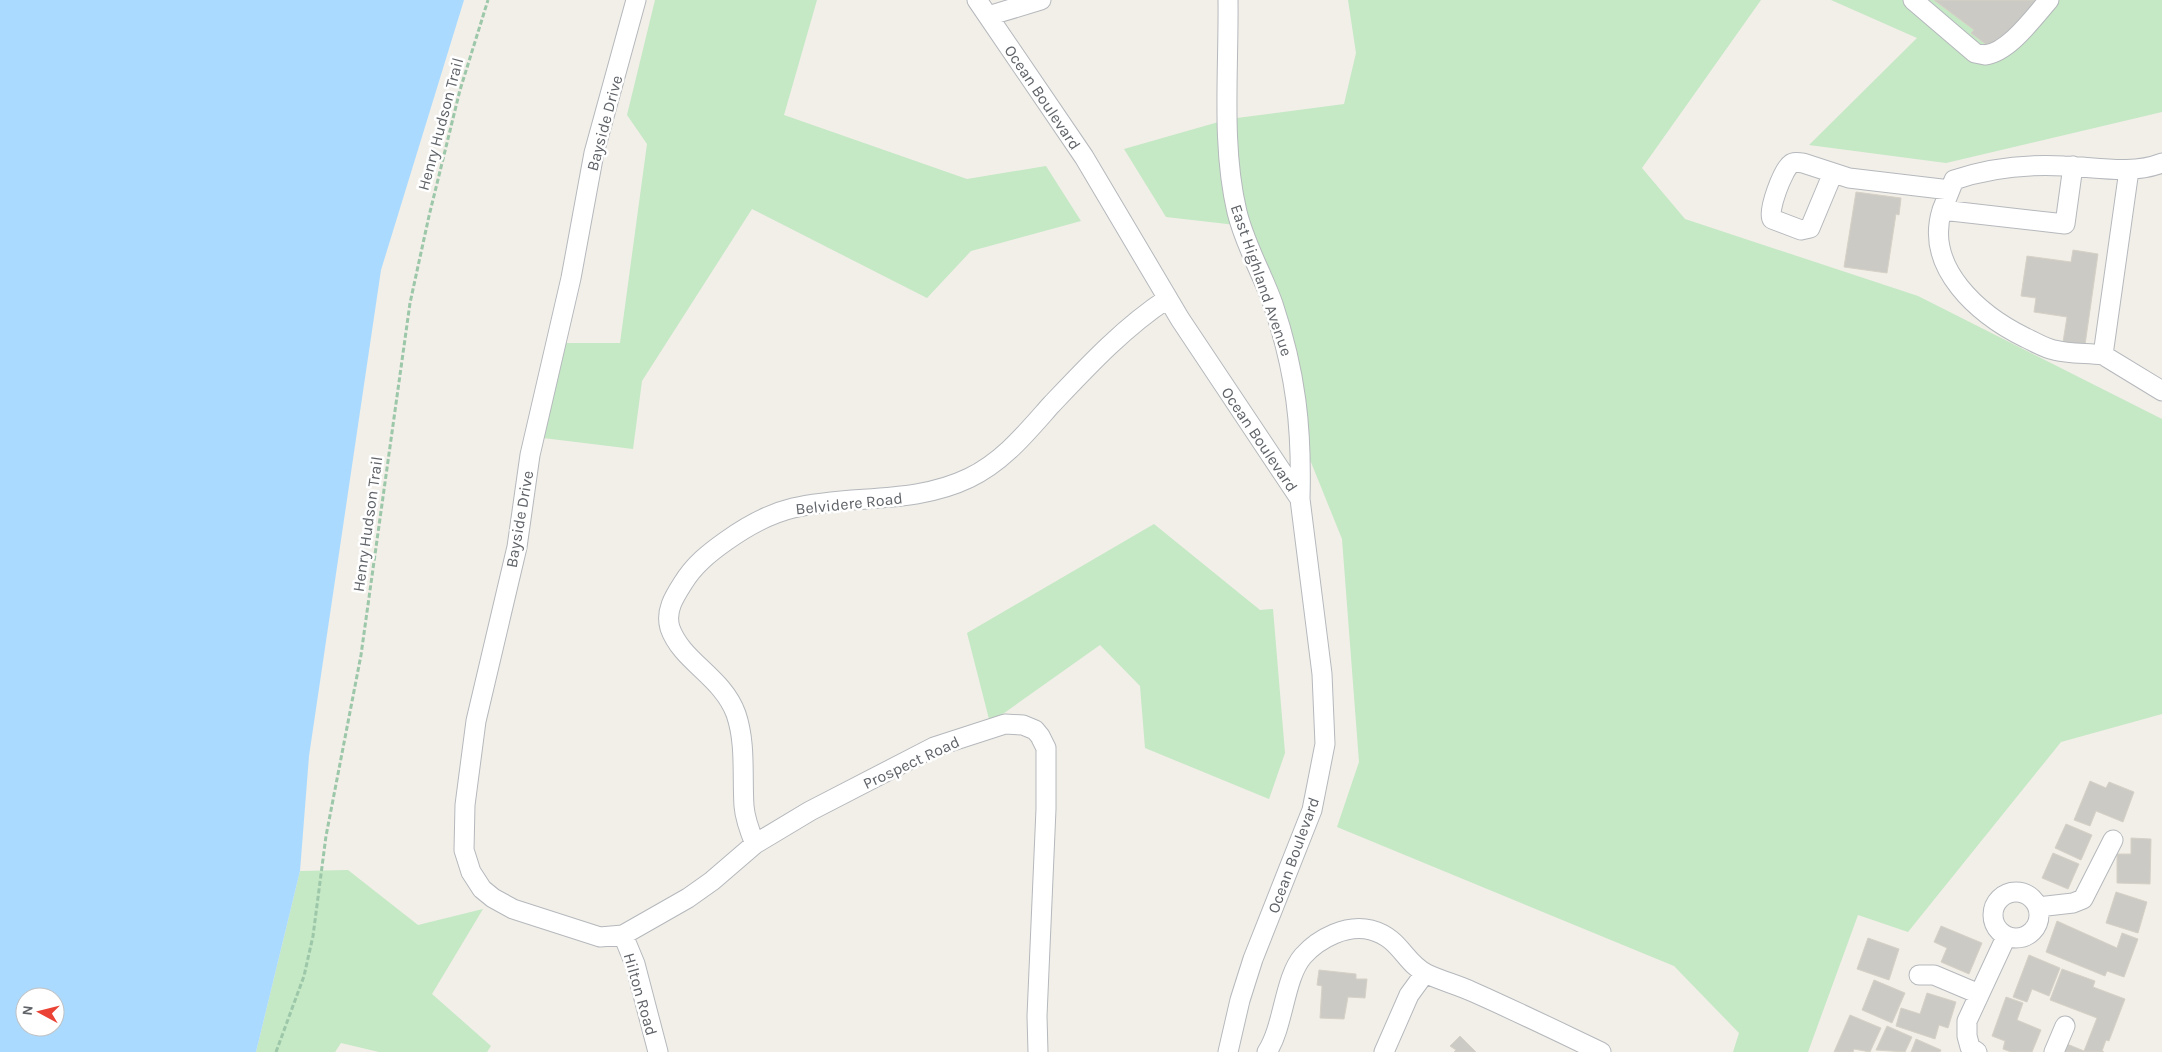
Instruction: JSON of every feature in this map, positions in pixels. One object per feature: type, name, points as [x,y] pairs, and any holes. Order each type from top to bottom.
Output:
[{"type":"street","name":"Bayside Drive","points":[[623,936],[600,937],[512,909],[482,889],[471,872],[464,850],[465,805],[476,721],[517,547],[530,455],[571,278],[594,153],[636,0]]},
{"type":"street","name":"Ocean Boulevard","points":[[977,0],[1084,157],[1168,298],[1300,499],[1322,674],[1325,744],[1312,810],[1253,959],[1240,1000],[1228,1052]]},
{"type":"street","points":[[988,16],[1041,0]]},
{"type":"street","name":"East Highland Avenue","points":[[1228,0],[1231,180],[1244,234],[1272,302],[1290,363],[1296,392],[1302,447],[1300,499]]},
{"type":"street","points":[[1913,0],[1975,53],[1984,55],[2003,47],[2024,28],[2049,0]]},
{"type":"street","points":[[2162,163],[2145,169],[2129,170],[2073,166],[2025,166],[1989,170],[1954,180],[1942,210],[1937,240],[1946,265],[1961,290],[1980,310],[2004,327],[2053,350],[2103,355],[2162,391]]},
{"type":"street","points":[[1942,210],[2065,224],[2073,166]]},
{"type":"street","points":[[2103,355],[2129,170]]},
{"type":"street","points":[[1833,173],[1849,178],[1950,190]]},
{"type":"street","name":"Belvidere Road","points":[[755,844],[744,808],[741,734],[737,716],[724,691],[684,651],[670,628],[669,611],[674,597],[689,574],[708,554],[742,530],[773,514],[821,503],[915,496],[938,490],[972,477],[1014,446],[1097,356],[1143,314],[1168,298]]},
{"type":"street","name":"Prospect Road","points":[[623,936],[688,898],[712,881],[755,844],[810,811],[934,747],[1005,724],[1023,725],[1035,730],[1046,748],[1046,809],[1037,1016],[1038,1052]]},
{"type":"street","points":[[2038,907],[2073,903],[2083,899],[2113,840]]},
{"type":"street","points":[[2017,892],[2033,899],[2038,907],[2039,916],[2031,933],[2024,938],[2014,939],[2006,937],[1994,924],[1992,914],[2000,898],[2008,893],[2017,892]]},
{"type":"street","points":[[1267,1052],[1295,970],[1303,957],[1324,938],[1348,930],[1370,930],[1397,943],[1425,973],[1472,991],[1601,1052]]},
{"type":"street","name":"Hilton Road","points":[[623,936],[635,964],[658,1052]]},
{"type":"street","points":[[1977,1052],[1970,1048],[1967,1036],[1967,1020],[2006,937]]},
{"type":"street","points":[[1384,1052],[1408,995],[1425,973]]},
{"type":"street","points":[[1918,975],[1934,975],[1979,994]]},
{"type":"street","points":[[2054,1052],[2066,1026]]},
{"type":"street","points":[[1955,1052],[1967,1036]]},
{"type":"path","name":"Henry Hudson Trail","points":[[276,1052],[304,976],[314,936],[326,836],[361,656],[410,303],[429,216],[458,100],[488,0]]},
{"type":"green space","points":[[655,0],[817,0],[784,115],[967,179],[1046,166],[1081,221],[971,251],[927,298],[752,209],[642,381],[633,449],[535,437],[553,343],[620,343],[647,144],[627,115]]},
{"type":"green space","points":[[1348,0],[1761,0],[1642,168],[1685,219],[1918,296],[2162,419],[2162,714],[2061,742],[1908,932],[1858,915],[1808,1052],[1733,1052],[1739,1033],[1674,966],[1337,827],[1359,762],[1342,539],[1298,430],[1292,357],[1236,225],[1166,217],[1124,149],[1229,119],[1344,104],[1356,53]]},
{"type":"green space","points":[[1831,0],[2162,0],[2162,112],[1946,163],[1809,145],[1917,38]]},
{"type":"green space","points":[[1154,524],[1260,610],[1273,609],[1285,753],[1269,799],[1145,748],[1140,686],[1100,645],[990,723],[967,633]]},
{"type":"green space","points":[[348,870],[418,925],[483,909],[432,994],[491,1046],[487,1052],[379,1052],[341,1043],[335,1052],[256,1052],[300,871]]},
{"type":"water","points":[[0,0],[464,0],[381,270],[309,756],[300,871],[256,1052],[0,1052]]},
{"type":"building","points":[[1934,0],[2041,0],[2000,55],[1971,33],[1974,30]]},
{"type":"building","points":[[1856,192],[1901,198],[1899,215],[1896,214],[1887,273],[1844,267]]},
{"type":"building","points":[[2073,250],[2098,254],[2085,345],[2063,342],[2067,317],[2034,312],[2036,298],[2021,296],[2027,256],[2071,262]]},
{"type":"building","points":[[2090,781],[2106,788],[2109,782],[2134,792],[2123,822],[2096,811],[2090,826],[2074,820]]},
{"type":"building","points":[[2066,824],[2092,835],[2081,860],[2055,848]]},
{"type":"building","points":[[2131,838],[2151,839],[2150,884],[2117,883],[2117,854],[2131,854]]},
{"type":"building","points":[[2053,853],[2079,864],[2068,889],[2042,878]]},
{"type":"building","points":[[2116,892],[2147,902],[2138,933],[2106,923]]},
{"type":"building","points":[[2057,921],[2117,948],[2122,933],[2138,939],[2124,977],[2107,971],[2105,976],[2046,952]]},
{"type":"building","points":[[1941,926],[1982,943],[1969,974],[1941,962],[1947,948],[1934,942]]},
{"type":"building","points":[[1868,938],[1899,949],[1889,980],[1857,969]]},
{"type":"building","points":[[2029,955],[2060,968],[2049,996],[2032,989],[2027,1002],[2013,997]]},
{"type":"building","points":[[2062,969],[2095,981],[2093,987],[2125,999],[2109,1041],[2106,1040],[2102,1051],[2104,1052],[2064,1052],[2067,1044],[2084,1051],[2097,1018],[2050,1000]]},
{"type":"building","points":[[1319,970],[1356,974],[1356,979],[1367,979],[1365,998],[1348,997],[1344,1019],[1320,1018],[1322,986],[1317,985]]},
{"type":"building","points":[[1874,980],[1905,993],[1892,1023],[1862,1010]]},
{"type":"building","points":[[1927,993],[1956,1002],[1948,1028],[1939,1025],[1935,1039],[1896,1026],[1901,1008],[1920,1014]]},
{"type":"building","points":[[2006,997],[2023,1003],[2017,1020],[2041,1030],[2032,1052],[2011,1052],[2003,1049],[2005,1041],[1992,1036]]},
{"type":"building","points":[[1850,1015],[1881,1028],[1870,1052],[1854,1049],[1853,1052],[1834,1052]]},
{"type":"building","points":[[1887,1026],[1912,1037],[1905,1052],[1876,1050]]},
{"type":"building","points":[[1460,1036],[1476,1052],[1454,1052],[1456,1050],[1450,1046]]},
{"type":"building","points":[[1916,1039],[1941,1050],[1940,1052],[1911,1052]]}]
